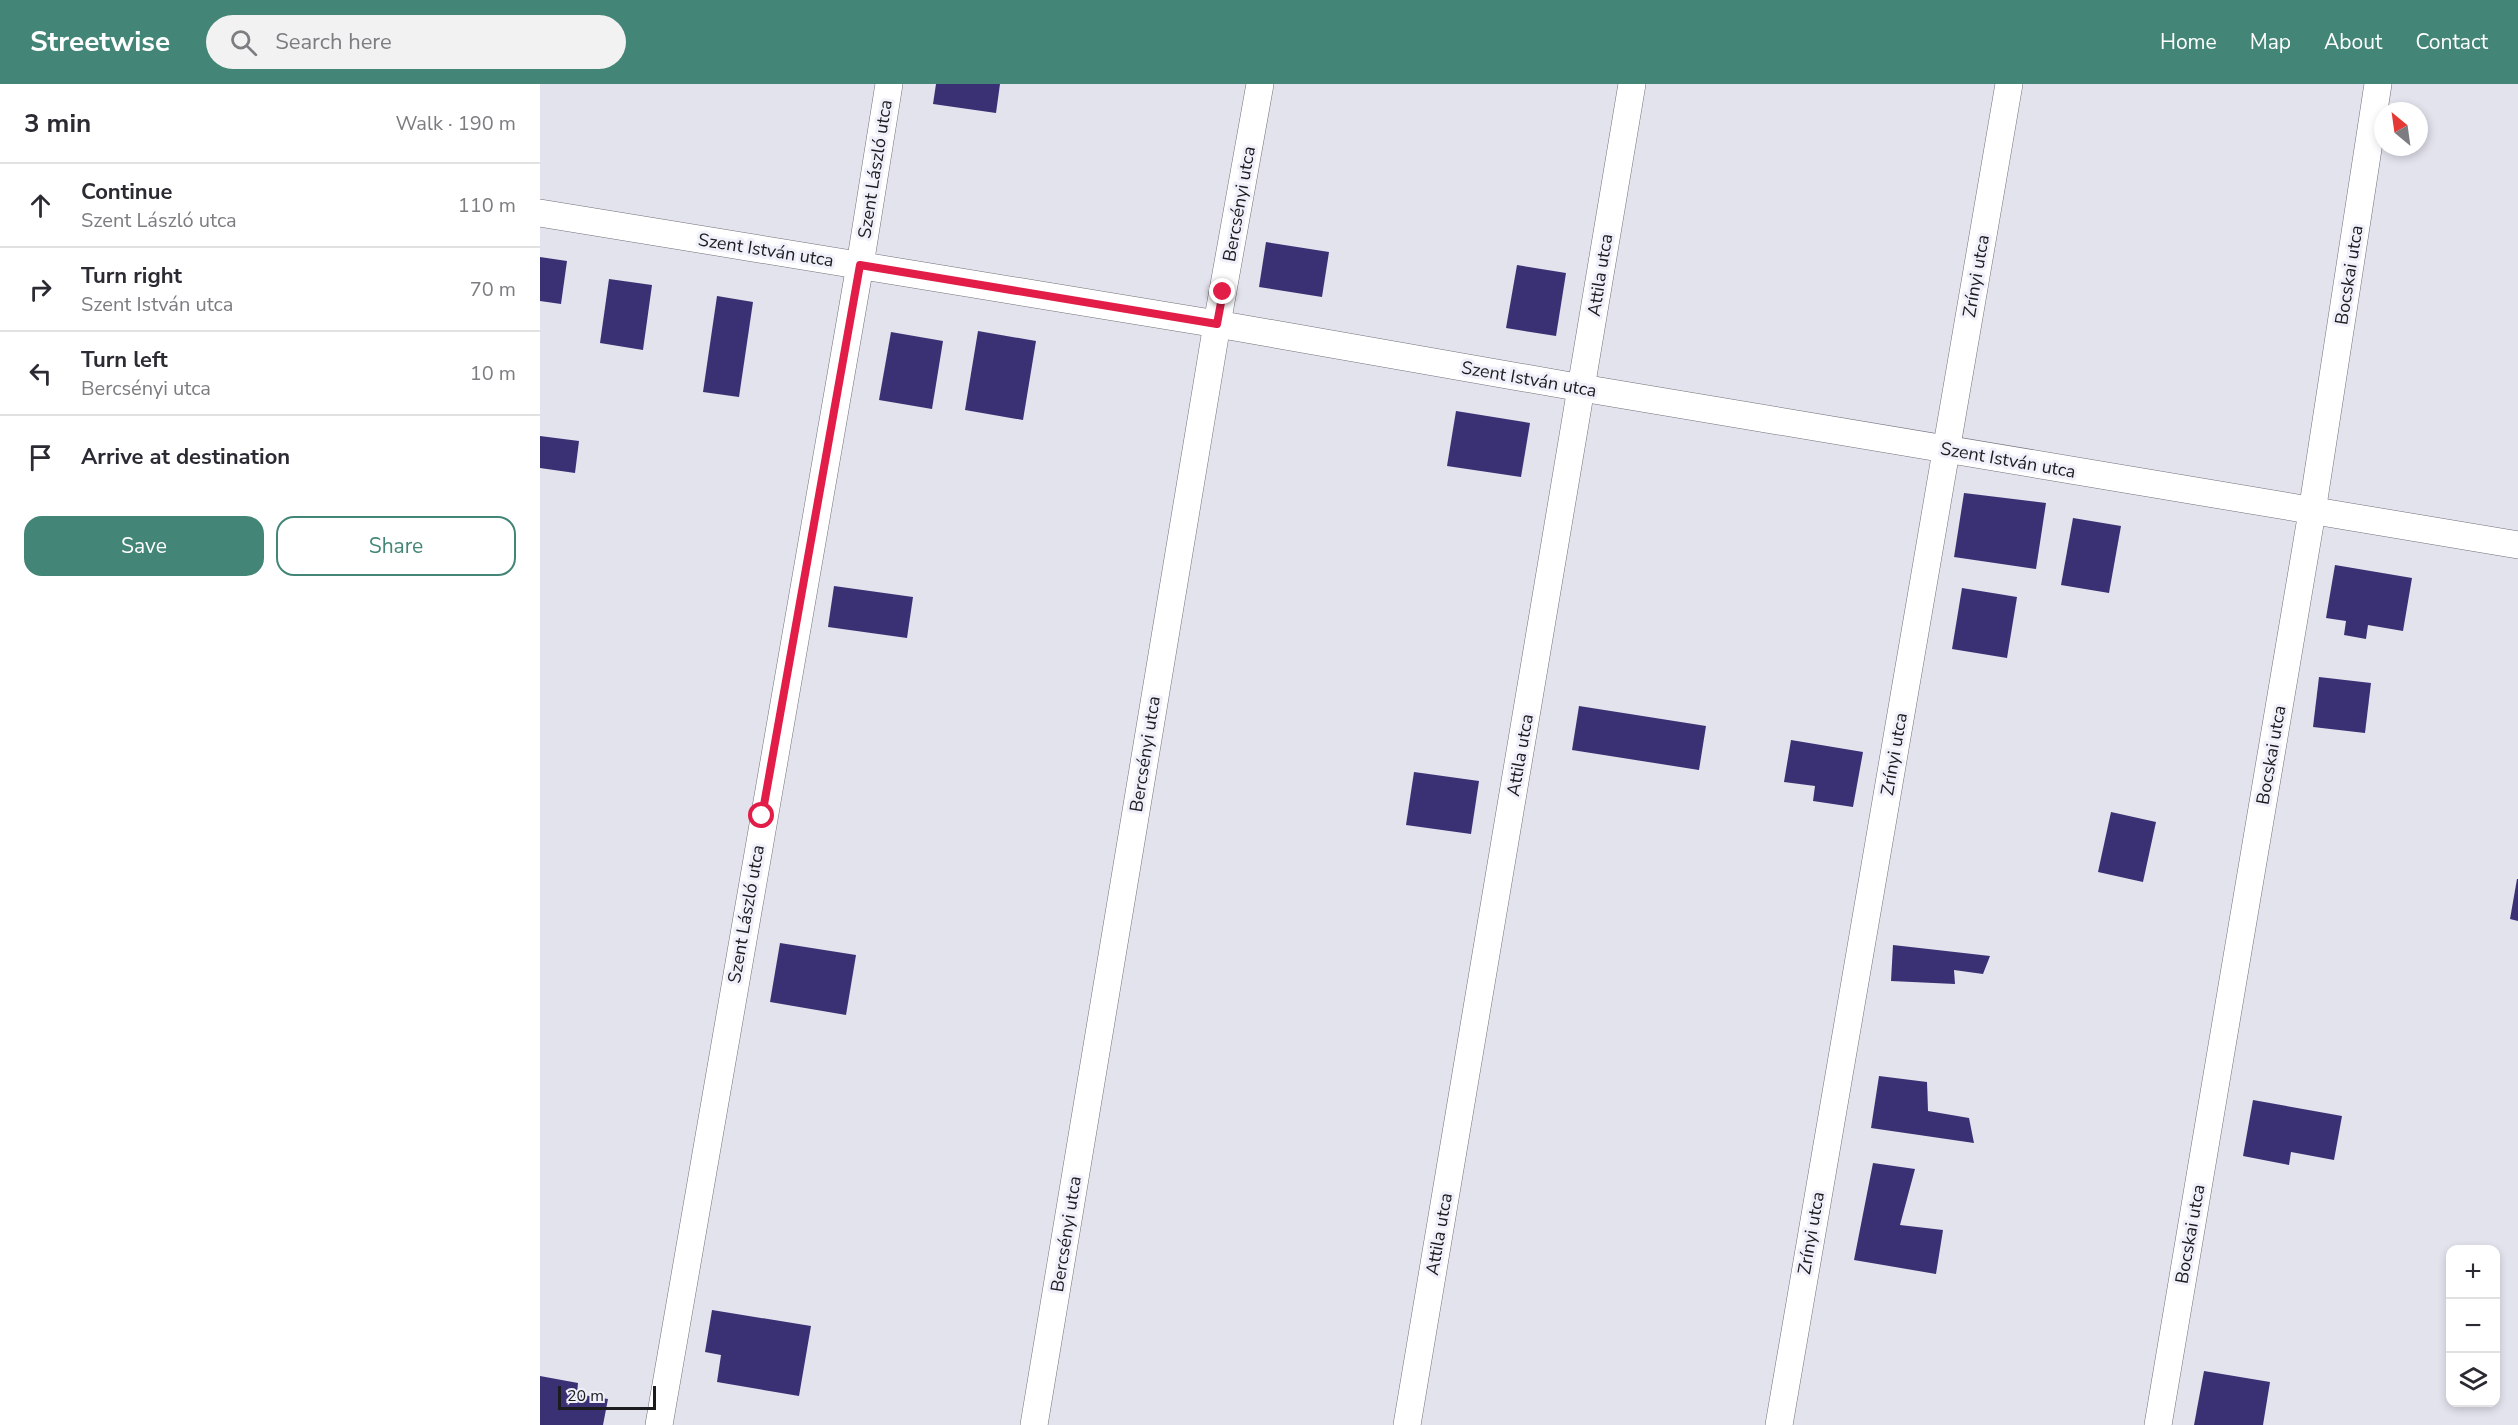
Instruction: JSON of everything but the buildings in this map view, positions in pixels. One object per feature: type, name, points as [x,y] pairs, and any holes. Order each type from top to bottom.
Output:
[{"type":"street","name":"Szent László utca","points":[[658,1425],[764,805],[860,265],[889,84]]},
{"type":"street","name":"Bercsényi utca","points":[[1034,1425],[1217,324],[1260,84]]},
{"type":"street","name":"Attila utca","points":[[1407,1425],[1632,84]]},
{"type":"street","name":"Zrínyi utca","points":[[1779,1425],[2009,84]]},
{"type":"street","name":"Bocskai utca","points":[[2158,1425],[2312,512],[2378,84]]},
{"type":"street","name":"Szent István utca","points":[[540,213],[1217,324],[1582,388],[2518,545]]},
{"type":"route","points":[[762,816],[860,265],[1217,324],[1223,292]]}]
